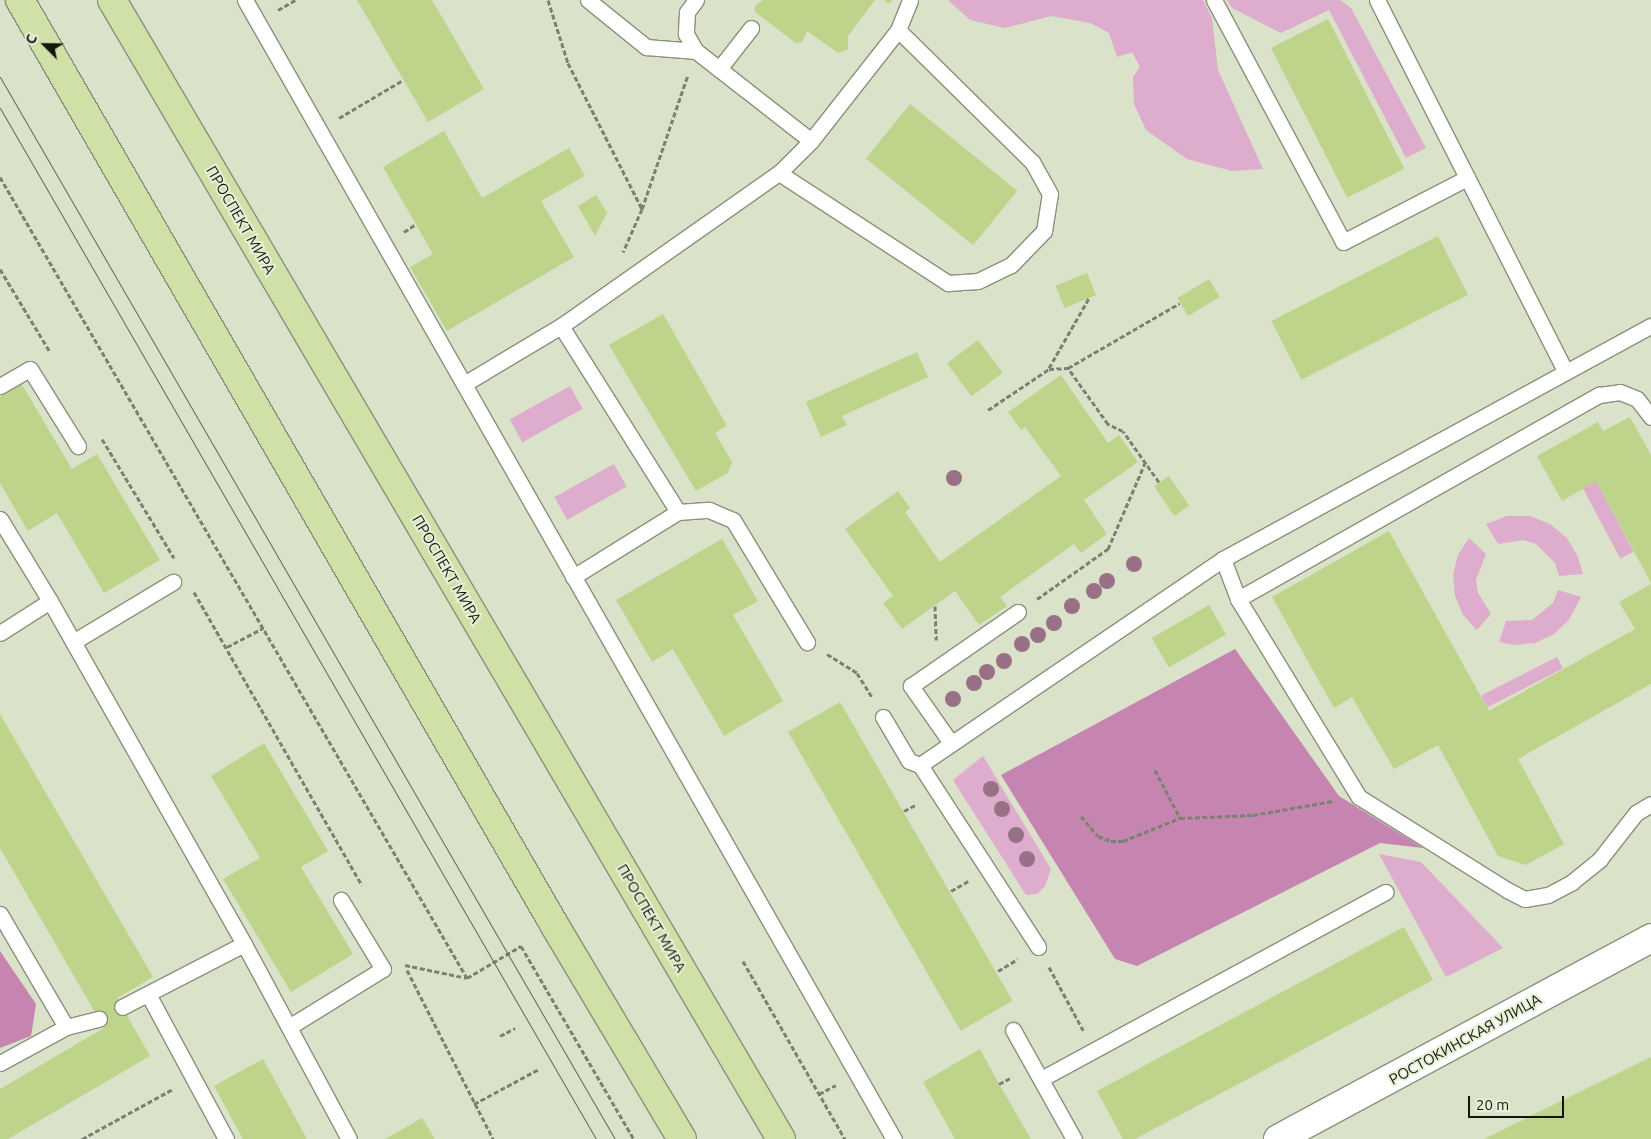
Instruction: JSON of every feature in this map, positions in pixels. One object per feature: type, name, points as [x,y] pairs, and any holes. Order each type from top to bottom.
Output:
[{"type":"main road","points":[[20,0],[555,926],[682,1139]]},
{"type":"main road","name":"ПРОСПЕКТ МИРА","points":[[112,0],[781,1139]]},
{"type":"street","name":"РОСТОКИНСКАЯ УЛИЦА","points":[[1278,1139],[1651,938]]},
{"type":"lane","points":[[245,0],[894,1139]]},
{"type":"lane","points":[[588,0],[646,47],[696,51]]},
{"type":"lane","points":[[696,0],[687,12],[686,34],[696,51],[811,140]]},
{"type":"lane","points":[[464,384],[562,326],[779,173],[811,140],[898,30],[910,0]]},
{"type":"lane","points":[[1214,0],[1344,242],[1467,178]]},
{"type":"lane","points":[[1377,0],[1565,371]]},
{"type":"lane","points":[[719,69],[750,28]]},
{"type":"lane","points":[[779,173],[948,283],[978,281],[1011,265],[1044,231],[1050,194],[1032,162],[898,30]]},
{"type":"lane","points":[[562,326],[678,512]]},
{"type":"lane","points":[[920,765],[1224,559],[1565,371],[1651,326]]},
{"type":"lane","points":[[0,386],[30,369],[78,446]]},
{"type":"lane","points":[[1238,599],[1599,395],[1620,392],[1637,400],[1651,417]]},
{"type":"lane","points":[[573,577],[678,512],[709,510],[733,520],[807,642]]},
{"type":"lane","points":[[0,519],[50,601],[244,944],[349,1139]]},
{"type":"lane","points":[[1224,559],[1238,599],[1359,797],[1525,899],[1548,895],[1572,882],[1600,859],[1636,813],[1651,804]]},
{"type":"lane","points":[[73,642],[173,582]]},
{"type":"lane","points":[[0,633],[50,601]]},
{"type":"lane","points":[[951,743],[912,686],[1018,612]]},
{"type":"lane","points":[[883,717],[909,760],[920,765],[1038,947]]},
{"type":"lane","points":[[1041,1079],[1386,892]]},
{"type":"lane","points":[[289,1027],[384,970],[341,900]]},
{"type":"lane","points":[[0,914],[66,1027]]},
{"type":"lane","points":[[122,1007],[244,944]]},
{"type":"lane","points":[[148,994],[226,1139]]},
{"type":"lane","points":[[0,1063],[66,1027],[99,1019]]},
{"type":"lane","points":[[1013,1030],[1074,1139]]},
{"type":"path","points":[[547,1],[568,63],[642,210]]},
{"type":"path","points":[[604,296],[642,210],[696,51]]},
{"type":"path","points":[[337,119],[403,80]]},
{"type":"path","points":[[0,177],[467,978]]},
{"type":"path","points":[[0,268],[51,354]]},
{"type":"path","points":[[988,410],[1049,369],[1089,298]]},
{"type":"path","points":[[1049,369],[1068,368],[1180,303]]},
{"type":"path","points":[[1068,368],[1108,424],[1123,431],[1159,482]]},
{"type":"path","points":[[97,431],[179,568]]},
{"type":"path","points":[[1018,612],[1108,549],[1145,463]]},
{"type":"path","points":[[190,585],[364,887]]},
{"type":"path","points":[[227,647],[262,628]]},
{"type":"path","points":[[807,642],[858,673],[883,717]]},
{"type":"path","points":[[1156,770],[1180,818]]},
{"type":"path","points":[[1081,816],[1086,826],[1098,836],[1111,841],[1123,841],[1180,818],[1253,815],[1359,797]]},
{"type":"path","points":[[405,965],[467,978],[521,946],[634,1139]]},
{"type":"path","points":[[1038,947],[1094,1050]]},
{"type":"path","points":[[400,956],[493,1139]]},
{"type":"path","points":[[743,961],[845,1139]]},
{"type":"path","points":[[500,1036],[515,1028]]},
{"type":"path","points":[[474,1104],[538,1069]]},
{"type":"path","points":[[82,1139],[193,1078]]},
{"type":"shaded area","points":[[948,0],[1203,0],[1212,18],[1218,70],[1263,169],[1232,171],[1187,159],[1146,130],[1134,104],[1133,77],[1140,67],[1132,52],[1117,57],[1109,33],[1090,23],[1051,16],[1005,28],[970,20]]},
{"type":"shaded area","points":[[1227,0],[1340,0],[1351,8],[1426,148],[1406,158],[1329,10],[1281,33],[1232,8]]},
{"type":"shaded area","points":[[570,386],[583,409],[522,442],[510,419]]},
{"type":"shaded area","points":[[614,464],[627,487],[567,520],[555,497]]},
{"type":"shaded area","points":[[1596,481],[1634,552],[1620,559],[1583,488]]},
{"type":"shaded area","points":[[1507,516],[1530,516],[1550,524],[1567,538],[1578,557],[1583,574],[1559,576],[1555,563],[1536,544],[1523,540],[1498,544],[1486,524]]},
{"type":"shaded area","points":[[1469,538],[1486,554],[1476,580],[1478,593],[1491,614],[1477,630],[1463,615],[1455,596],[1453,575],[1458,555]]},
{"type":"shaded area","points":[[1558,590],[1581,597],[1569,620],[1554,634],[1535,643],[1515,645],[1499,642],[1506,621],[1532,620],[1553,603]]},
{"type":"shaded area","points":[[1235,649],[1339,796],[1423,848],[1380,843],[1137,966],[1115,959],[1001,775]]},
{"type":"shaded area","points":[[1557,657],[1563,669],[1487,707],[1481,696]]},
{"type":"shaded area","points":[[983,756],[1051,869],[1045,886],[1037,894],[1026,895],[953,780]]},
{"type":"shaded area","points":[[1379,854],[1421,862],[1503,948],[1446,977]]},
{"type":"shaded area","points":[[0,951],[36,1004],[31,1036],[0,1048]]},
{"type":"building","points":[[357,0],[432,0],[484,89],[428,122]]},
{"type":"building","points":[[763,0],[875,0],[848,36],[848,49],[838,53],[807,31],[802,42],[796,43],[755,12],[755,6]]},
{"type":"building","points":[[884,0],[893,0],[888,4]]},
{"type":"building","points":[[1328,19],[1404,169],[1347,198],[1271,48]]},
{"type":"building","points":[[910,104],[1017,191],[973,245],[866,158]]},
{"type":"building","points":[[444,131],[482,198],[569,148],[585,176],[541,201],[574,257],[447,331],[410,267],[433,254],[383,167]]},
{"type":"building","points":[[596,195],[607,213],[595,236],[578,206]]},
{"type":"building","points":[[1438,236],[1468,295],[1301,380],[1271,321]]},
{"type":"building","points":[[1087,273],[1096,295],[1064,308],[1055,286]]},
{"type":"building","points":[[1209,279],[1220,297],[1188,316],[1177,298]]},
{"type":"building","points":[[663,314],[727,426],[715,433],[732,462],[728,473],[696,491],[609,345]]},
{"type":"building","points":[[978,340],[1003,373],[972,396],[947,363]]},
{"type":"building","points":[[917,352],[928,377],[842,416],[847,425],[821,437],[806,402]]},
{"type":"building","points":[[1061,375],[1108,443],[1119,435],[1138,462],[1084,500],[1107,534],[1081,553],[1074,544],[1000,597],[1007,606],[979,625],[955,591],[902,629],[883,603],[893,596],[845,529],[898,491],[910,508],[905,512],[940,562],[1061,476],[1025,427],[1021,430],[1008,412]]},
{"type":"building","points":[[21,383],[72,469],[97,454],[160,560],[104,593],[57,513],[28,531],[0,483],[0,396]]},
{"type":"building","points":[[1630,417],[1651,455],[1651,583],[1596,481],[1562,501],[1537,456],[1598,422],[1603,431]]},
{"type":"building","points":[[1169,476],[1189,506],[1174,516],[1154,486]]},
{"type":"building","points":[[1389,531],[1489,711],[1635,629],[1619,602],[1651,584],[1651,684],[1518,759],[1564,844],[1526,865],[1498,856],[1438,745],[1394,769],[1352,697],[1334,708],[1272,597]]},
{"type":"building","points":[[722,539],[758,601],[733,615],[783,701],[724,736],[673,649],[652,662],[616,600]]},
{"type":"building","points":[[1209,605],[1226,634],[1169,667],[1152,638]]},
{"type":"building","points":[[840,702],[1012,1001],[961,1031],[788,732]]},
{"type":"building","points":[[0,714],[153,977],[117,998],[150,1056],[8,1139],[0,1139],[0,1089],[104,1028],[0,848]]},
{"type":"building","points":[[264,743],[328,851],[301,867],[353,954],[291,992],[223,879],[260,858],[211,776]]},
{"type":"building","points":[[1404,927],[1433,980],[1135,1139],[1123,1139],[1097,1091]]},
{"type":"building","points":[[980,1049],[1031,1139],[955,1139],[923,1082]]},
{"type":"building","points":[[1651,1057],[1651,1139],[1484,1139]]},
{"type":"building","points":[[263,1059],[307,1139],[243,1139],[214,1086]]},
{"type":"building","points":[[422,1118],[435,1139],[385,1139]]},
{"type":"tram line","points":[[0,77],[615,1139]]},
{"type":"tram line","points":[[0,108],[596,1139]]}]
